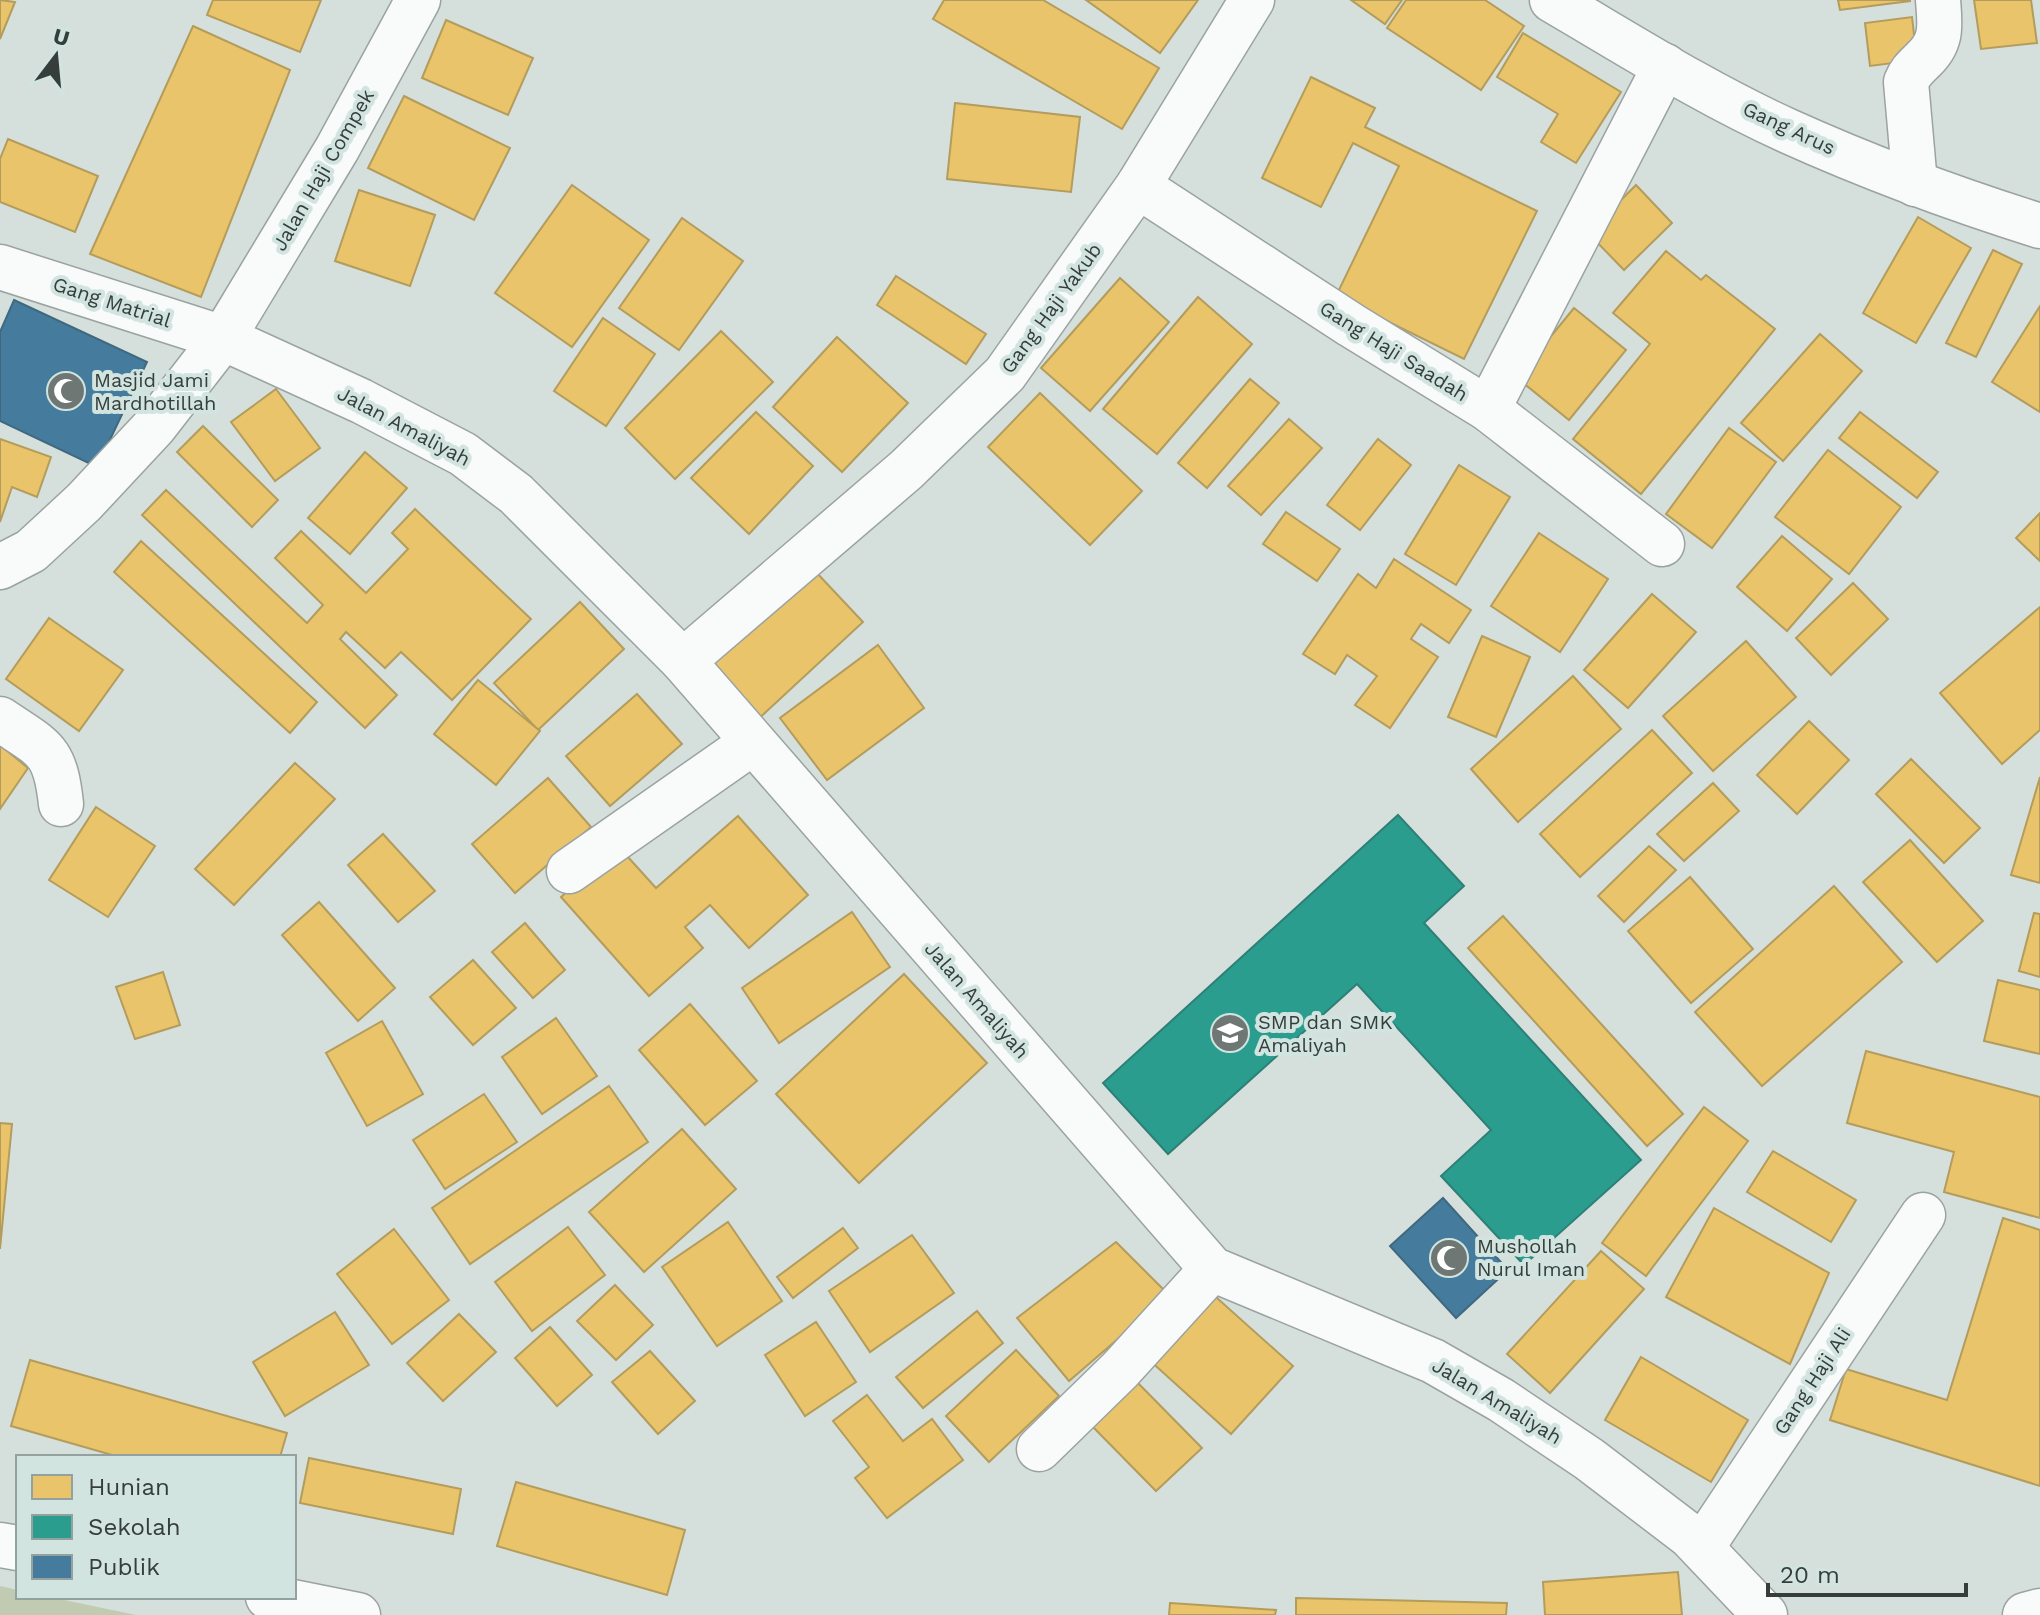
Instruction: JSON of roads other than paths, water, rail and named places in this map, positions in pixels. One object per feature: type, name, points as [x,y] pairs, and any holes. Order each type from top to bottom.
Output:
[{"type":"street","name":"Jalan Haji Compek","points":[[0,567],[31,551],[84,502],[154,427],[223,338],[337,149],[418,0]]},
{"type":"street","name":"Gang Haji Yakub","points":[[683,661],[906,470],[1005,374],[1138,186],[1252,0]]},
{"type":"street","name":"Gang Arus","points":[[1552,0],[1665,66],[1786,130],[1915,184],[2040,226]]},
{"type":"street","points":[[1915,184],[1906,82],[1939,41],[1938,0]]},
{"type":"street","name":"Gang Haji Saadah","points":[[1138,186],[1351,325],[1488,409],[1665,66]]},
{"type":"street","name":"Gang Matrial","points":[[0,267],[223,338]]},
{"type":"street","name":"Jalan Amaliyah","points":[[223,338],[361,401],[463,454],[516,494],[683,661],[1212,1269],[1433,1361],[1501,1400],[1589,1459],[1702,1547],[1765,1615]]},
{"type":"street","points":[[1488,409],[1662,544]]},
{"type":"street","points":[[0,719],[45,749],[58,773],[61,804]]},
{"type":"street","points":[[569,871],[752,743]]},
{"type":"street","name":"Gang Haji Ali","points":[[1702,1547],[1923,1215]]},
{"type":"street","points":[[1039,1449],[1120,1370],[1212,1269]]},
{"type":"street","points":[[278,1599],[358,1615]]},
{"type":"street","points":[[2025,1615],[2040,1611]]},
{"type":"place","name":"Masjid Jami Mardhotillah","points":[[66,391]]},
{"type":"place","name":"SMP dan SMK Amaliyah","points":[[1230,1033]]},
{"type":"place","name":"Mushollah Nurul Iman","points":[[1449,1258]]}]
